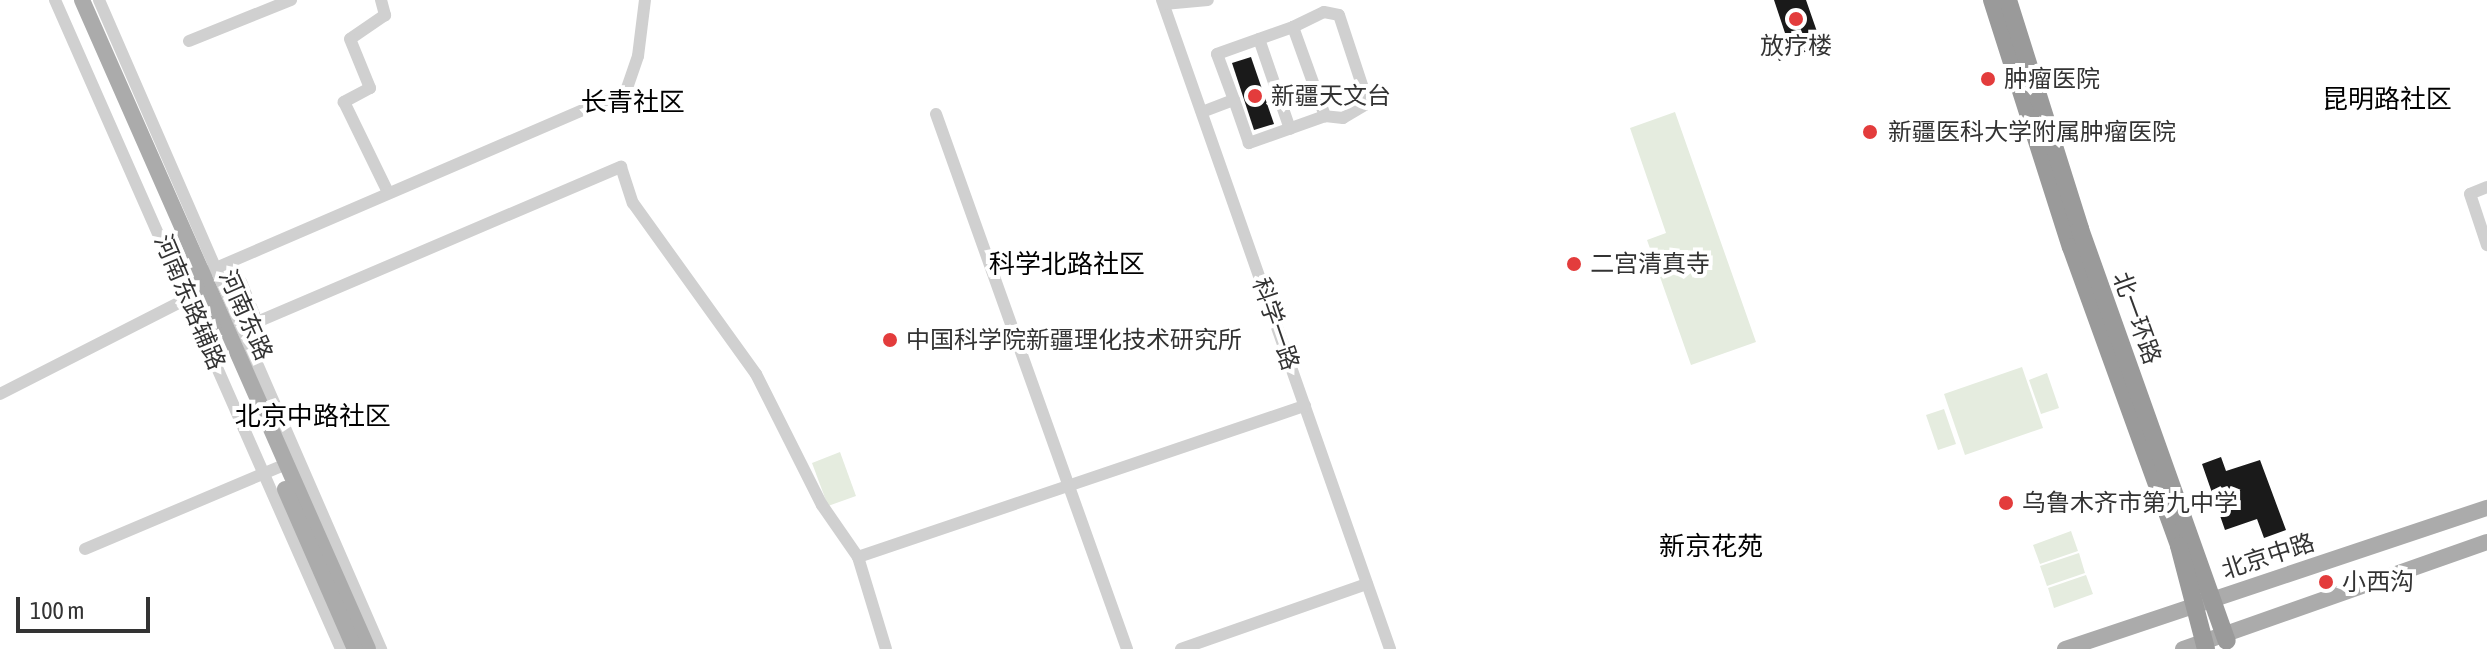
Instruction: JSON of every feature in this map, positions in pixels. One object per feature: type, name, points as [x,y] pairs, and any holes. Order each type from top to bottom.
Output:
[{"type":"highway","name":"北一环路","points":[[1992,0],[2071,247],[2179,546],[2207,646]]},
{"type":"highway","name":"北一环路","points":[[2008,0],[2080,229],[2230,644]]},
{"type":"main road","name":"河南东路","points":[[70,0],[193,296],[276,469],[368,649]]},
{"type":"main road","name":"河南东路","points":[[82,0],[209,271],[276,469],[355,649]]},
{"type":"main road","points":[[1984,0],[2207,646]]},
{"type":"main road","points":[[2008,0],[2230,644]]},
{"type":"main road","name":"北京中路","points":[[2065,649],[2487,508]]},
{"type":"main road","points":[[2183,649],[2230,644],[2487,542]]},
{"type":"street","name":"河南东路辅路","points":[[55,0],[193,296]]},
{"type":"street","name":"河南东路辅路","points":[[99,0],[209,271],[381,649]]},
{"type":"street","points":[[189,41],[291,0]]},
{"type":"street","points":[[381,0],[385,15],[350,39],[370,88],[344,102],[387,190]]},
{"type":"street","points":[[0,394],[193,296],[209,271],[387,190],[626,91],[638,56],[645,0]]},
{"type":"street","points":[[1163,2],[1208,0]]},
{"type":"street","name":"科学一路","points":[[1163,2],[1390,649]]},
{"type":"street","points":[[1324,12],[1339,15],[1368,103],[1343,118],[1325,116],[1249,143],[1217,54],[1259,39],[1324,12]]},
{"type":"street","points":[[1293,27],[1325,116]]},
{"type":"street","points":[[1259,39],[1290,129]]},
{"type":"street","points":[[1202,112],[1234,100]]},
{"type":"street","points":[[936,114],[1127,649]]},
{"type":"street","points":[[241,282],[257,322],[621,167],[633,203],[733,335],[822,505],[858,557],[886,649]]},
{"type":"street","points":[[2487,187],[2470,194],[2487,245]]},
{"type":"street","points":[[858,557],[1305,406]]},
{"type":"street","points":[[85,549],[276,469],[341,649]]},
{"type":"street","points":[[1181,649],[1367,584]]},
{"type":"shaded area","points":[[1675,112],[1756,342],[1691,365],[1647,240],[1666,233],[1630,128]]},
{"type":"shaded area","points":[[2022,367],[2043,428],[1965,455],[1944,394]]},
{"type":"shaded area","points":[[2047,373],[2059,408],[2041,414],[2029,380]]},
{"type":"shaded area","points":[[1944,409],[1956,444],[1938,450],[1926,415]]},
{"type":"shaded area","points":[[840,452],[856,496],[828,506],[812,463]]},
{"type":"shaded area","points":[[2071,531],[2078,551],[2040,564],[2033,545]]},
{"type":"shaded area","points":[[2079,553],[2085,573],[2047,586],[2040,566]]},
{"type":"shaded area","points":[[2086,575],[2093,594],[2054,608],[2048,588]]},
{"type":"building","name":"放疗楼","points":[[1774,0],[1806,0],[1822,46],[1779,61],[1773,44],[1787,39]]},
{"type":"building","name":"新疆天文台","points":[[1251,57],[1274,124],[1254,130],[1232,63]]},
{"type":"building","points":[[2221,457],[2226,471],[2260,460],[2286,530],[2264,538],[2257,519],[2225,530],[2202,464]]},
{"type":"place","name":"放疗楼","points":[[1796,19]]},
{"type":"place","name":"肿瘤医院","points":[[1988,79]]},
{"type":"place","name":"新疆天文台","points":[[1255,96]]},
{"type":"place","name":"新疆医科大学附属肿瘤医院","points":[[1870,132]]},
{"type":"place","name":"二宫清真寺","points":[[1574,264]]},
{"type":"place","name":"中国科学院新疆理化技术研究所","points":[[890,340]]},
{"type":"place","name":"乌鲁木齐市第九中学","points":[[2006,503]]},
{"type":"place","name":"小西沟","points":[[2326,582]]},
{"type":"district","name":"昆明路社区","points":[[2387,100]]},
{"type":"district","name":"长青社区","points":[[633,103]]},
{"type":"district","name":"科学北路社区","points":[[1067,265]]},
{"type":"district","name":"北京中路社区","points":[[313,417]]},
{"type":"district","name":"新京花苑","points":[[1711,547]]}]
